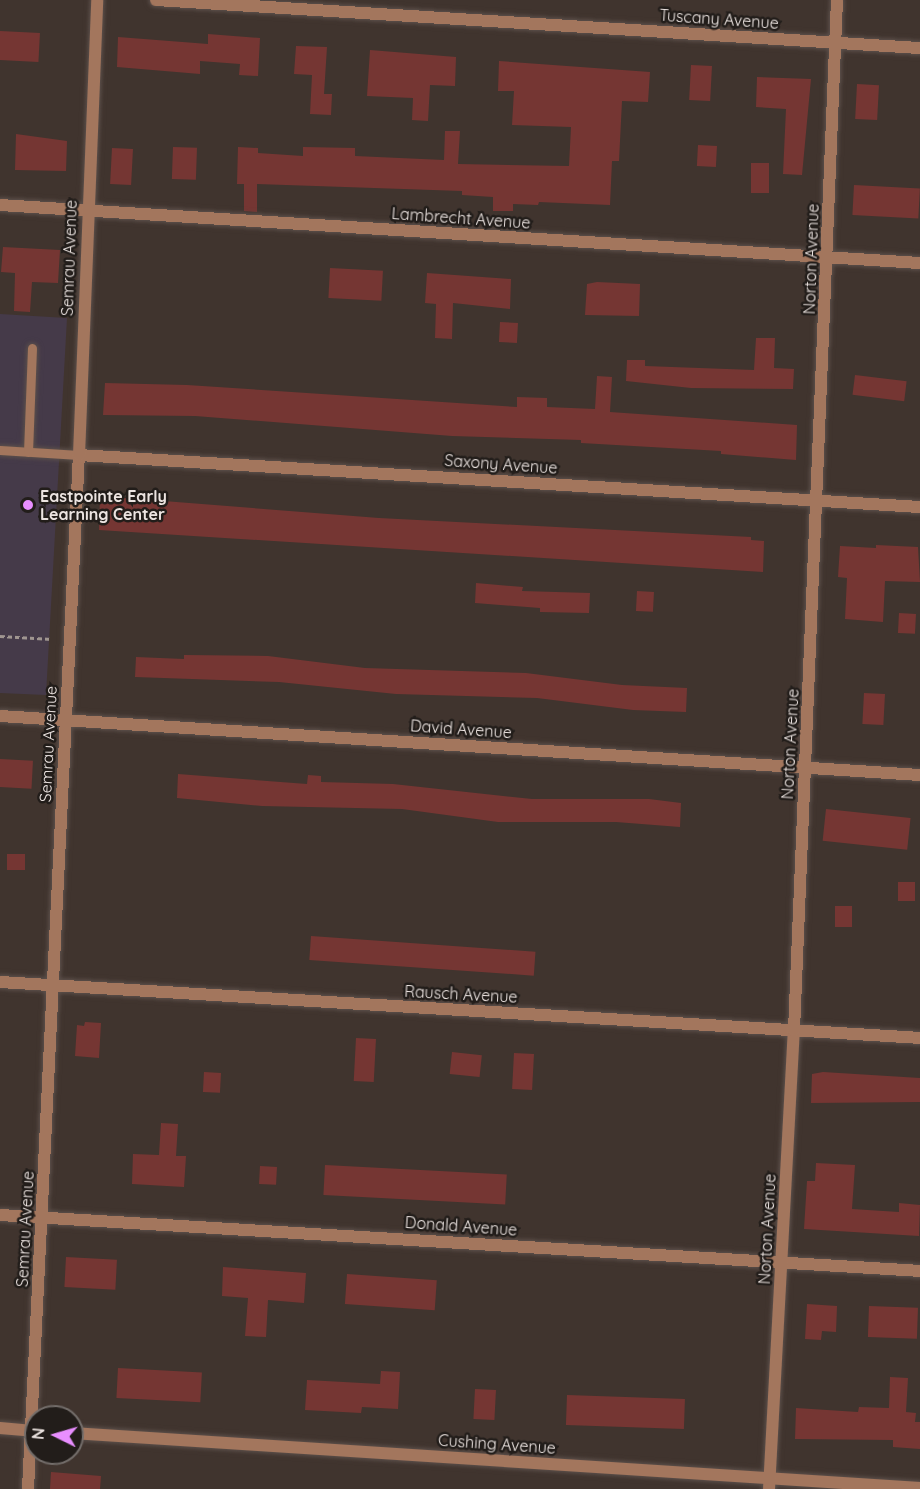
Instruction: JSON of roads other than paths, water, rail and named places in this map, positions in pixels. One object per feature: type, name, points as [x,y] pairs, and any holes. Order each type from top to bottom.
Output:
[{"type":"street","name":"Semrau Avenue","points":[[35,1405],[79,455],[97,0]]},
{"type":"street","name":"Tuscany Avenue","points":[[156,0],[920,48]]},
{"type":"street","name":"Norton Avenue","points":[[769,1484],[794,1030],[818,501],[837,0]]},
{"type":"street","name":"Lambrecht Avenue","points":[[0,205],[920,264]]},
{"type":"street","name":"Saxony Avenue","points":[[79,455],[920,507]]},
{"type":"street","name":"David Avenue","points":[[0,716],[920,775]]},
{"type":"street","name":"Rausch Avenue","points":[[0,982],[920,1038]]},
{"type":"street","name":"Donald Avenue","points":[[0,1215],[920,1271]]},
{"type":"street","points":[[0,1428],[24,1429]]},
{"type":"street","name":"Cushing Avenue","points":[[84,1434],[769,1484],[920,1488]]},
{"type":"street","name":"Semrau Avenue","points":[[28,1489],[30,1465]]},
{"type":"lane","points":[[28,452],[32,348]]},
{"type":"lane","points":[[0,450],[79,455]]},
{"type":"place","name":"Eastpointe Early Learning Center","points":[[28,505]]}]
